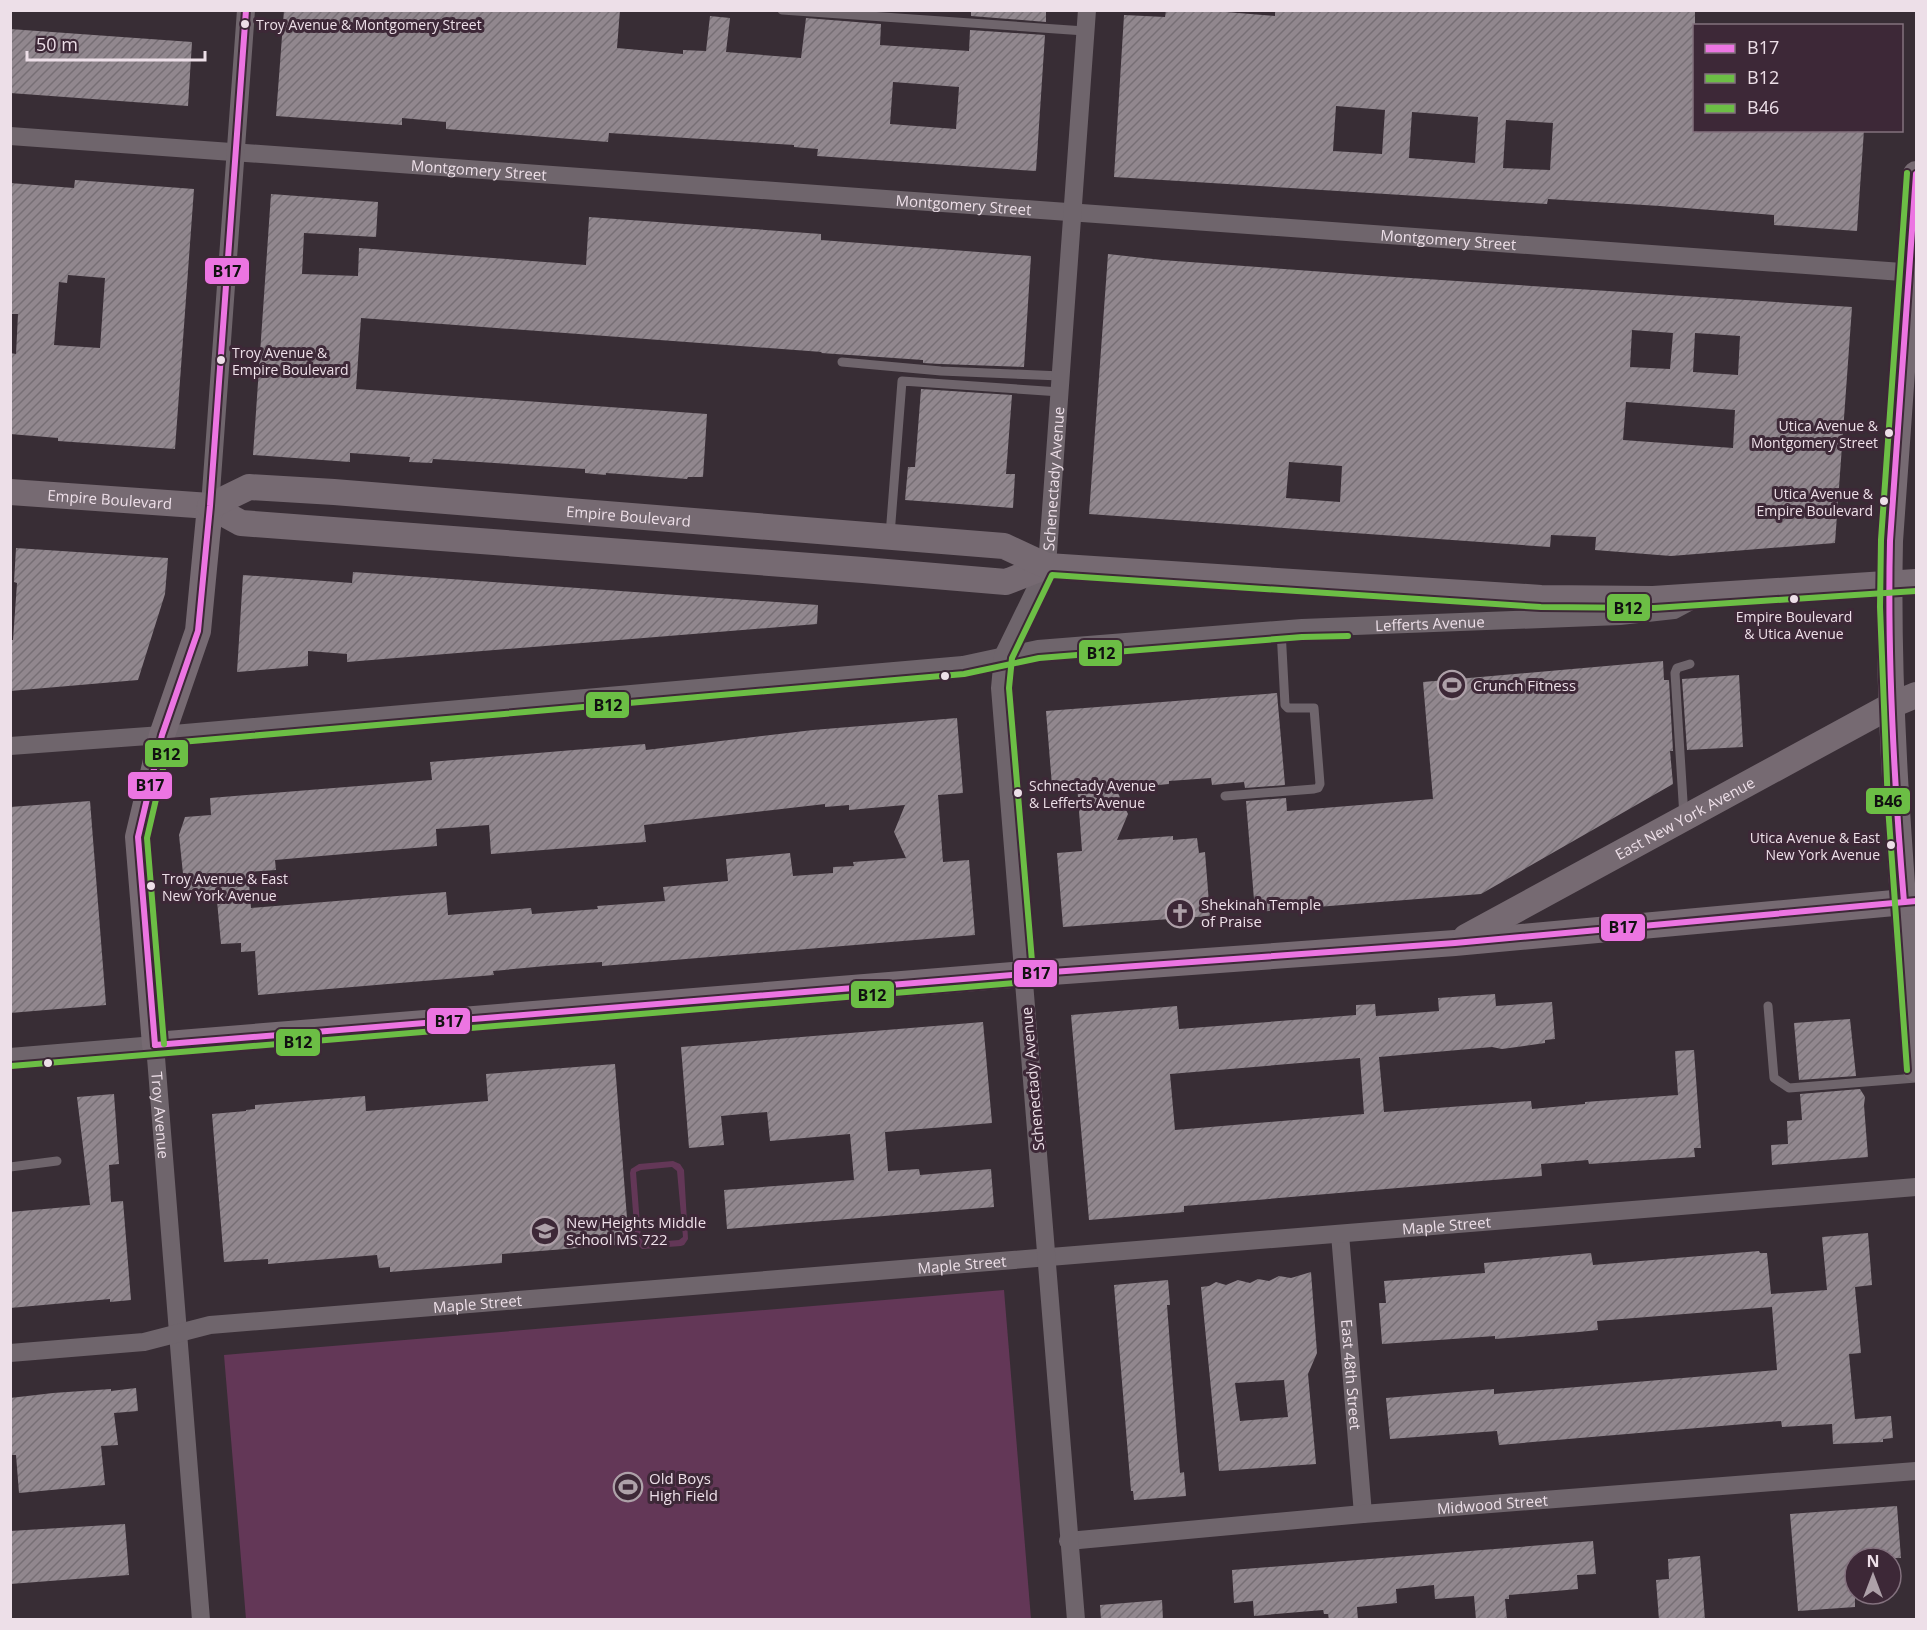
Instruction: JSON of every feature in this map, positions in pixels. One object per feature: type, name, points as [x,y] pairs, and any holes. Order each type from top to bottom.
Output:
[{"type":"main road","points":[[1917,174],[1913,272],[1890,541],[1889,584],[1894,776],[1911,901],[1917,1069]]},
{"type":"main road","name":"Empire Boulevard","points":[[210,506],[249,487],[334,492],[1004,546],[1047,566],[1541,598],[1653,599],[1917,582]]},
{"type":"main road","name":"Empire Boulevard","points":[[10,492],[210,506],[241,524],[1006,582],[1047,566]]},
{"type":"main road","name":"Troy Avenue","points":[[155,1045],[138,837],[162,735],[198,632],[210,506]]},
{"type":"main road","name":"East New York Avenue","points":[[1455,943],[1892,705],[1917,695]]},
{"type":"main road","name":"East New York Avenue","points":[[155,1045],[1024,974],[1455,943],[1911,901]]},
{"type":"street","name":"Troy Avenue","points":[[210,506],[246,10]]},
{"type":"street","name":"Schenectady Avenue","points":[[1076,1620],[1000,688],[1003,656],[1047,566],[1087,10]]},
{"type":"street","name":"Montgomery Street","points":[[10,136],[1913,272]]},
{"type":"street","name":"Lefferts Avenue","points":[[10,746],[162,735],[953,666],[1038,649],[1281,630],[1620,616],[1674,610],[1702,596]]},
{"type":"street","name":"Troy Avenue","points":[[155,1045],[201,1620]]},
{"type":"street","name":"East New York Avenue","points":[[10,1057],[155,1045]]},
{"type":"street","name":"Maple Street","points":[[10,1353],[144,1342],[210,1325],[1917,1187]]},
{"type":"street","name":"East 48th Street","points":[[1340,1234],[1362,1514]]},
{"type":"street","name":"Midwood Street","points":[[1068,1541],[1362,1514],[1917,1471]]},
{"type":"lane","points":[[782,10],[1086,31]]},
{"type":"lane","points":[[842,362],[1060,384]]},
{"type":"lane","points":[[890,538],[902,381],[1060,384]]},
{"type":"lane","points":[[1225,796],[1314,789],[1320,784],[1314,708],[1288,708],[1285,705],[1281,630]]},
{"type":"lane","points":[[1684,820],[1675,673],[1677,668],[1690,664]]},
{"type":"lane","points":[[1768,1006],[1774,1078],[1789,1088],[1917,1078]]},
{"type":"lane","points":[[10,1167],[57,1161]]},
{"type":"shaded area","points":[[673,1161],[680,1164],[684,1170],[688,1239],[684,1245],[642,1249],[636,1243],[630,1173],[631,1169],[639,1164]],"holes":[[[672,1167],[677,1171],[683,1237],[679,1240],[644,1243],[641,1238],[636,1172]]]},
{"type":"shaded area","name":"Old Boys High Field","points":[[1004,1290],[1031,1619],[246,1619],[224,1355]]},
{"type":"building","points":[[284,10],[620,10],[617,48],[683,54],[683,50],[706,51],[710,16],[730,18],[726,52],[801,58],[806,18],[881,24],[880,45],[969,51],[970,30],[1045,35],[1036,171],[817,156],[818,149],[794,147],[794,145],[609,133],[608,142],[446,129],[446,122],[402,118],[402,125],[276,116]],"holes":[[[893,82],[959,87],[956,129],[890,124]]]},
{"type":"building","points":[[971,10],[1046,10],[1046,22],[971,16]]},
{"type":"building","points":[[1166,10],[1201,10],[1275,16],[1275,10],[1695,10],[1693,132],[1864,132],[1857,231],[1774,225],[1774,215],[1660,206],[1548,199],[1547,204],[1114,177],[1124,15],[1165,17]],"holes":[[[1336,106],[1385,110],[1382,154],[1333,151]],[[1412,112],[1478,117],[1475,163],[1409,158]],[[1506,120],[1553,123],[1550,170],[1503,168]]]},
{"type":"building","points":[[10,29],[192,42],[188,106],[10,93]]},
{"type":"building","points":[[75,180],[194,189],[175,449],[58,441],[58,438],[10,434],[10,353],[16,354],[18,314],[10,314],[10,183],[74,188]],"holes":[[[68,275],[105,278],[100,348],[54,345],[59,282],[67,283]]]},
{"type":"building","points":[[271,194],[378,202],[376,237],[304,233],[302,274],[358,276],[359,248],[586,265],[589,217],[821,234],[821,240],[1031,256],[1024,367],[923,363],[923,360],[361,318],[356,389],[707,414],[703,477],[688,477],[687,479],[606,473],[606,475],[585,473],[585,469],[433,459],[432,463],[409,462],[410,457],[350,453],[350,462],[253,455]]},
{"type":"building","points":[[1108,254],[1395,277],[1852,307],[1835,543],[1671,556],[1595,550],[1596,537],[1551,535],[1550,547],[1089,514]],"holes":[[[1632,330],[1673,333],[1670,369],[1630,367]],[[1695,333],[1740,336],[1738,375],[1693,372]],[[1626,402],[1735,410],[1733,448],[1623,440]],[[1289,462],[1342,466],[1340,502],[1286,498]]]},
{"type":"building","points":[[921,389],[1012,395],[1006,474],[1015,474],[1013,508],[905,500],[908,467],[915,467]]},
{"type":"building","points":[[16,548],[168,558],[165,594],[138,680],[10,691],[10,640],[13,640],[17,583],[14,582]]},
{"type":"building","points":[[353,572],[818,605],[817,624],[347,662],[347,654],[308,651],[308,666],[237,672],[243,575],[352,583]]},
{"type":"building","points":[[1663,661],[1664,680],[1669,680],[1673,784],[1481,894],[1255,912],[1246,801],[1286,798],[1287,811],[1433,799],[1423,682]]},
{"type":"building","points":[[1739,675],[1743,747],[1687,750],[1682,679]]},
{"type":"building","points":[[1277,693],[1285,785],[1245,788],[1244,782],[1212,785],[1211,778],[1169,781],[1169,784],[1116,789],[1128,814],[1117,840],[1173,836],[1173,840],[1197,838],[1199,853],[1205,852],[1210,916],[1063,927],[1057,853],[1082,851],[1077,784],[1052,786],[1046,711]]},
{"type":"building","points":[[957,718],[963,793],[938,795],[943,862],[969,860],[975,935],[602,966],[602,962],[546,966],[493,971],[494,975],[258,995],[255,951],[241,952],[241,943],[221,944],[216,890],[185,893],[179,835],[185,817],[211,815],[210,798],[432,780],[430,762],[645,744],[646,750],[813,730]],"holes":[[[825,804],[825,807],[849,805],[849,810],[905,805],[894,832],[906,858],[853,862],[854,866],[833,867],[833,873],[793,876],[790,853],[726,859],[728,881],[663,887],[665,901],[597,906],[598,909],[532,914],[531,908],[448,915],[446,892],[251,908],[248,872],[276,870],[275,860],[437,846],[436,829],[489,825],[491,854],[646,842],[644,825]]]},
{"type":"building","points":[[90,801],[106,1005],[10,1013],[10,807]]},
{"type":"building","points":[[1495,994],[1496,1006],[1552,1002],[1555,1039],[1545,1040],[1545,1043],[1502,1049],[1492,1047],[1379,1057],[1384,1112],[1531,1101],[1532,1109],[1585,1104],[1585,1102],[1678,1095],[1675,1051],[1694,1050],[1701,1148],[1694,1148],[1695,1157],[1589,1164],[1588,1160],[1541,1164],[1542,1176],[1184,1206],[1184,1212],[1089,1220],[1071,1015],[1177,1006],[1179,1029],[1356,1015],[1356,1005],[1375,1004],[1376,1016],[1439,1011],[1438,998]],"holes":[[[1360,1058],[1364,1114],[1175,1130],[1170,1074]]]},
{"type":"building","points":[[1850,1019],[1856,1076],[1799,1080],[1794,1023]]},
{"type":"building","points":[[983,1022],[992,1123],[885,1132],[888,1171],[919,1169],[920,1175],[991,1169],[994,1207],[727,1229],[724,1190],[854,1180],[850,1134],[770,1141],[767,1112],[742,1114],[721,1116],[724,1145],[689,1148],[681,1047]]},
{"type":"building","points":[[615,1064],[629,1244],[502,1254],[502,1263],[390,1272],[390,1267],[379,1268],[377,1255],[268,1264],[268,1259],[224,1262],[212,1114],[246,1111],[255,1109],[255,1105],[365,1096],[366,1111],[488,1101],[486,1074]]},
{"type":"building","points":[[1860,1089],[1865,1097],[1868,1157],[1772,1165],[1771,1145],[1788,1144],[1787,1121],[1802,1120],[1800,1094]]},
{"type":"building","points":[[114,1094],[119,1164],[109,1165],[111,1202],[123,1201],[131,1300],[110,1302],[110,1299],[10,1308],[10,1212],[90,1205],[77,1097]]},
{"type":"building","points":[[1868,1233],[1872,1285],[1855,1287],[1861,1353],[1849,1354],[1855,1419],[1891,1416],[1893,1438],[1883,1439],[1883,1442],[1833,1444],[1832,1424],[1782,1427],[1781,1421],[1499,1445],[1497,1431],[1390,1439],[1386,1398],[1494,1389],[1494,1394],[1777,1370],[1772,1307],[1597,1321],[1598,1330],[1579,1332],[1495,1339],[1495,1336],[1382,1344],[1379,1303],[1386,1303],[1384,1281],[1485,1273],[1484,1263],[1591,1253],[1593,1265],[1759,1251],[1767,1253],[1771,1294],[1827,1290],[1822,1237]]},
{"type":"building","points":[[1311,1272],[1317,1353],[1308,1374],[1316,1464],[1219,1471],[1201,1287],[1216,1282],[1226,1285],[1238,1280],[1250,1283],[1258,1279],[1269,1281],[1279,1276],[1291,1278]],"holes":[[[1284,1380],[1288,1417],[1240,1421],[1235,1383]]]},
{"type":"building","points":[[1168,1280],[1170,1305],[1167,1305],[1180,1473],[1184,1472],[1186,1496],[1134,1500],[1133,1491],[1131,1491],[1114,1285]]},
{"type":"building","points":[[136,1388],[138,1411],[114,1413],[118,1445],[101,1446],[105,1485],[19,1493],[16,1455],[10,1455],[10,1398]]},
{"type":"building","points":[[1897,1506],[1900,1546],[1843,1546],[1843,1606],[1855,1607],[1798,1611],[1790,1514]]},
{"type":"building","points":[[125,1524],[129,1575],[10,1584],[10,1531]]},
{"type":"building","points":[[1593,1541],[1596,1574],[1577,1575],[1578,1589],[1509,1595],[1509,1599],[1505,1599],[1507,1620],[1476,1620],[1474,1596],[1435,1599],[1434,1585],[1396,1589],[1397,1603],[1357,1607],[1358,1620],[1329,1620],[1328,1614],[1324,1614],[1323,1610],[1254,1616],[1253,1601],[1234,1603],[1232,1570]]},
{"type":"building","points":[[1700,1556],[1705,1620],[1659,1620],[1656,1580],[1669,1579],[1668,1559]]},
{"type":"building","points":[[1162,1600],[1163,1620],[1101,1620],[1100,1605]]},
{"type":"transit line","name":"B17","points":[[155,1045],[138,837],[162,735],[198,631],[210,506],[246,10]]},
{"type":"transit line","name":"B46","points":[[1907,173],[1881,540],[1880,607],[1888,806],[1907,1070]]},
{"type":"transit line","name":"B17","points":[[1904,902],[1892,722],[1890,541],[1916,174]]},
{"type":"transit line","name":"B12","points":[[11,1066],[1028,982],[1033,973],[1009,688],[1012,658],[1052,575],[1541,607],[1654,608],[1916,591]]},
{"type":"transit line","name":"B12","points":[[164,1044],[147,838],[169,743],[964,674],[1039,658],[1302,637],[1348,636]]},
{"type":"transit line","name":"B17","points":[[155,1045],[1024,974],[1455,943],[1916,901]]},
{"type":"place","name":"Troy Avenue & Montgomery Street","points":[[245,24]]},
{"type":"place","name":"Troy Avenue & Empire Boulevard","points":[[221,360]]},
{"type":"place","name":"Utica Avenue & Montgomery Street","points":[[1889,433]]},
{"type":"place","name":"Utica Avenue & Empire Boulevard","points":[[1884,501]]},
{"type":"place","name":"Empire Boulevard & Utica Avenue","points":[[1794,599]]},
{"type":"place","name":"Crunch Fitness","points":[[1452,685]]},
{"type":"place","name":"Schnectady Avenue & Lefferts Avenue","points":[[1018,793]]},
{"type":"place","name":"Utica Avenue & East New York Avenue","points":[[1891,845]]},
{"type":"place","name":"Troy Avenue & East New York Avenue","points":[[151,886]]},
{"type":"place","name":"Shekinah Temple of Praise","points":[[1180,913]]},
{"type":"place","name":"New Heights Middle School MS 722","points":[[545,1231]]},
{"type":"place","name":"Old Boys High Field","points":[[628,1487]]}]
